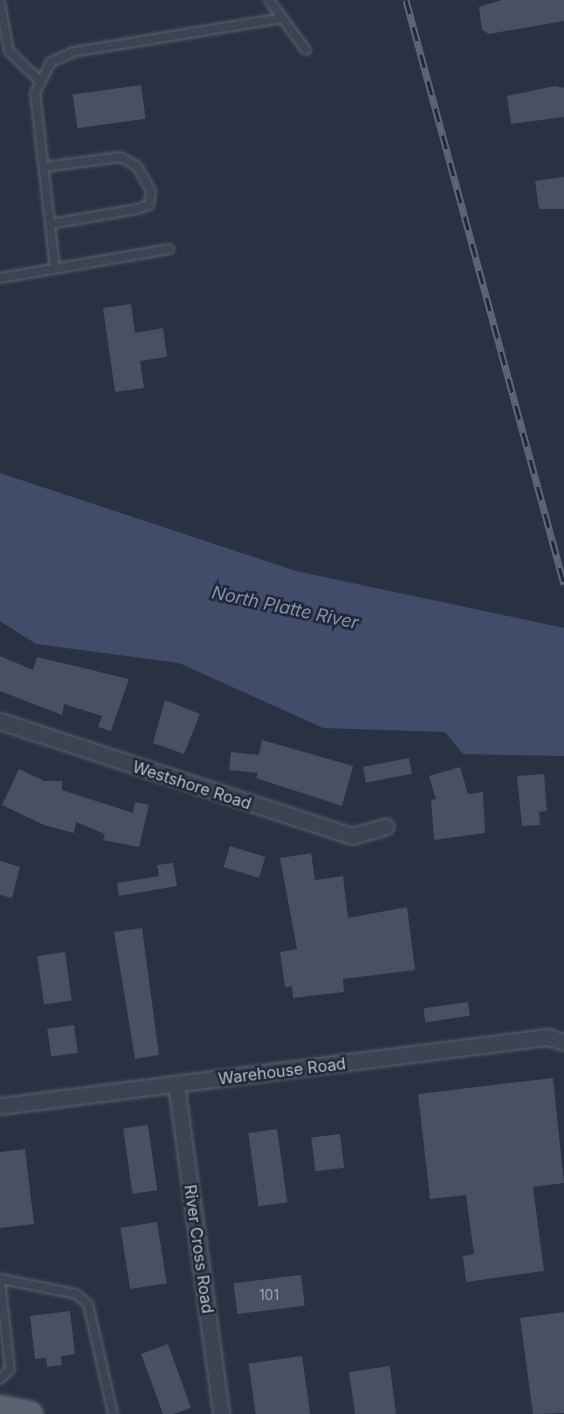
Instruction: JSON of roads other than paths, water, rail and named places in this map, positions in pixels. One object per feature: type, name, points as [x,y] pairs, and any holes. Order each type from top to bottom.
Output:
[{"type":"main road","points":[[0,1408],[30,1414]]},
{"type":"street","name":"Westshore Road","points":[[0,721],[352,836],[386,826]]},
{"type":"street","name":"Warehouse Road","points":[[0,1106],[547,1037],[564,1042]]},
{"type":"street","name":"River Cross Road","points":[[176,1084],[221,1414]]},
{"type":"lane","points":[[269,0],[306,50]]},
{"type":"lane","points":[[0,3],[9,51],[38,79]]},
{"type":"lane","points":[[55,268],[44,167],[38,79],[51,62],[73,52],[282,18]]},
{"type":"lane","points":[[44,167],[120,157],[137,166],[151,191],[149,205],[137,209],[50,224]]},
{"type":"lane","points":[[0,278],[170,249]]},
{"type":"lane","points":[[0,1379],[10,1369],[1,1279],[76,1294],[88,1304],[113,1414]]},
{"type":"water","name":"North Platte River","points":[[0,473],[296,571],[564,628],[564,756],[463,754],[445,732],[323,728],[179,663],[36,644],[0,621]]},
{"type":"railway","points":[[406,0],[564,584]]}]
